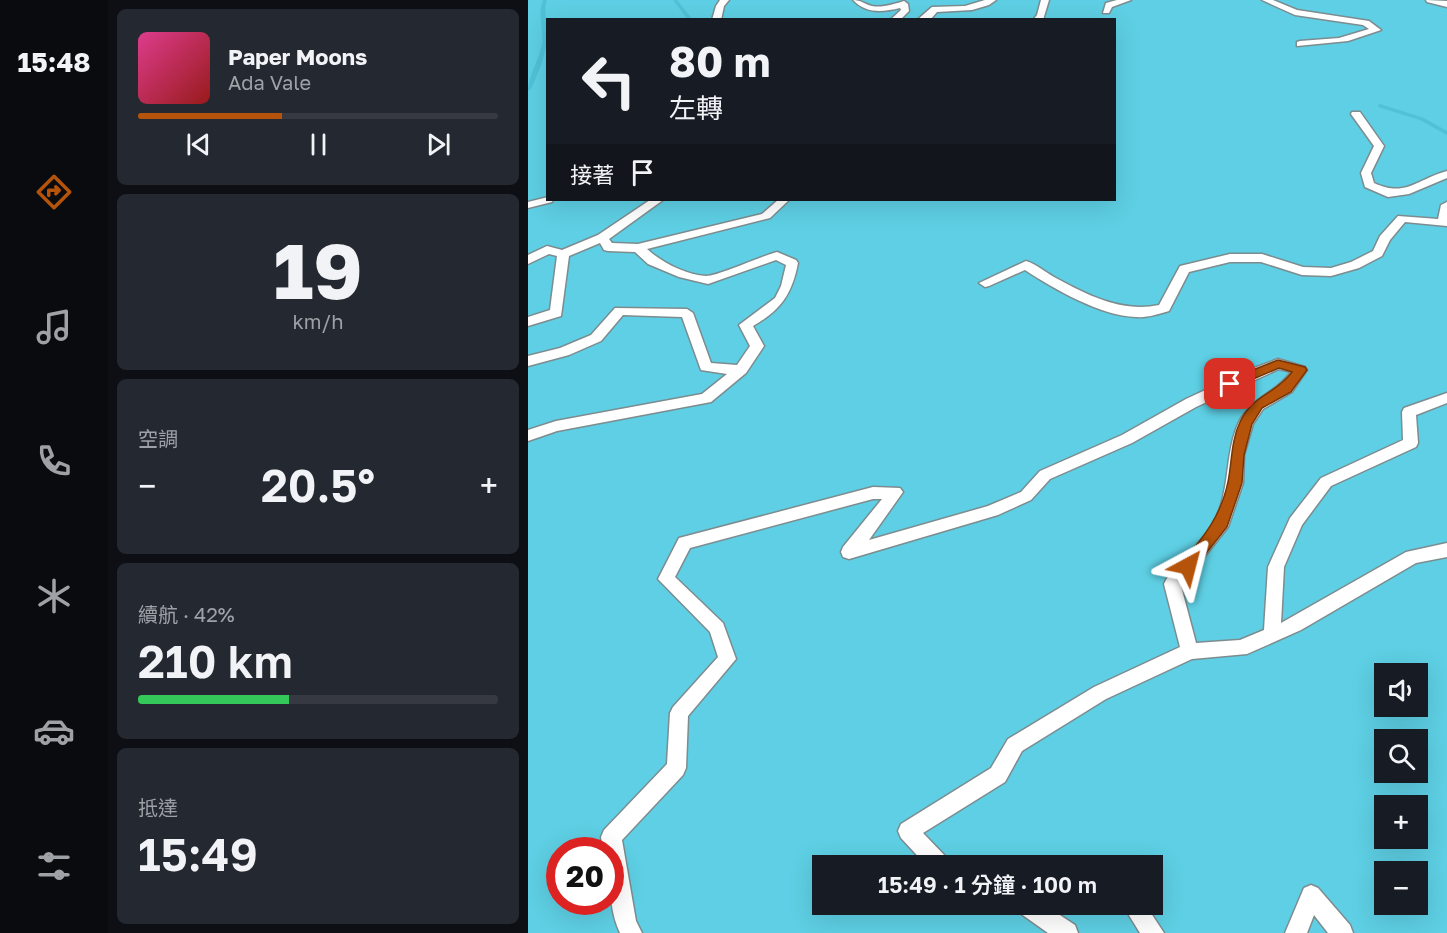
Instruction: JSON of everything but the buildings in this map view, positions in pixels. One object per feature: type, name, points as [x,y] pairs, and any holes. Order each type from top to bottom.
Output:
[{"type":"lane","points":[[717,18],[720,6],[725,0]]},
{"type":"lane","points":[[857,0],[862,6],[879,10],[904,4],[905,11],[896,18]]},
{"type":"lane","points":[[926,18],[944,0]]},
{"type":"lane","points":[[935,9],[960,9],[983,5],[992,0]]},
{"type":"lane","points":[[1039,18],[1046,0]]},
{"type":"lane","points":[[1106,11],[1108,5],[1127,0]]},
{"type":"lane","points":[[1266,0],[1294,12],[1366,23],[1376,30],[1362,36],[1335,41],[1300,44]]},
{"type":"lane","points":[[1430,0],[1447,4]]},
{"type":"lane","points":[[1356,114],[1378,146],[1366,173],[1369,185],[1388,194],[1405,192],[1447,174]]},
{"type":"lane","points":[[528,205],[546,200]]},
{"type":"lane","points":[[528,253],[547,250],[563,254],[602,238],[656,201]]},
{"type":"lane","points":[[602,238],[608,247],[638,248],[766,216],[783,201]]},
{"type":"lane","points":[[985,283],[1026,265],[1044,278],[1098,302],[1136,313],[1164,308],[1184,269],[1230,258],[1262,258],[1302,271],[1332,272],[1355,265],[1378,253],[1384,239],[1402,218],[1443,223],[1447,205]]},
{"type":"lane","points":[[528,436],[556,426],[706,398],[741,370],[756,346],[746,325],[770,311],[788,290],[792,263],[777,256],[708,280],[683,274],[652,261],[638,248]]},
{"type":"lane","points":[[528,260],[547,250]]},
{"type":"lane","points":[[528,322],[556,314],[563,254]]},
{"type":"lane","points":[[528,361],[564,352],[596,338],[620,311],[687,313],[706,367],[741,370]]},
{"type":"lane","points":[[631,933],[626,923],[611,837],[676,768],[679,713],[727,659],[717,628],[666,579],[684,543],[801,514],[873,493],[894,492],[874,523],[849,552],[860,549],[992,511],[1026,496],[1045,475],[1127,439],[1191,403],[1249,375],[1278,364],[1300,370],[1287,388],[1258,405],[1246,423],[1237,455],[1235,483],[1220,527],[1173,584],[1190,651]]},
{"type":"lane","points":[[1272,634],[1276,567],[1296,522],[1326,482],[1411,442],[1408,412],[1447,398]]},
{"type":"lane","points":[[931,855],[908,831],[998,775],[1015,745],[1100,693],[1190,651],[1241,648],[1295,625],[1412,557],[1447,549]]},
{"type":"lane","points":[[1296,933],[1311,895],[1342,933]]},
{"type":"lane","points":[[1039,915],[1063,932]]},
{"type":"lane","points":[[1140,915],[1153,933]]},
{"type":"shaded area","points":[[528,0],[1447,0],[1447,933],[528,933]]},
{"type":"waterway","points":[[528,89],[543,52],[545,28],[542,11],[545,0]]},
{"type":"waterway","points":[[675,0],[689,18]]},
{"type":"waterway","points":[[1380,106],[1422,119],[1447,133]]},
{"type":"route","points":[[1188,566],[1220,527],[1235,483],[1237,455],[1246,423],[1258,405],[1287,388],[1300,370],[1278,364],[1230,384]]}]
